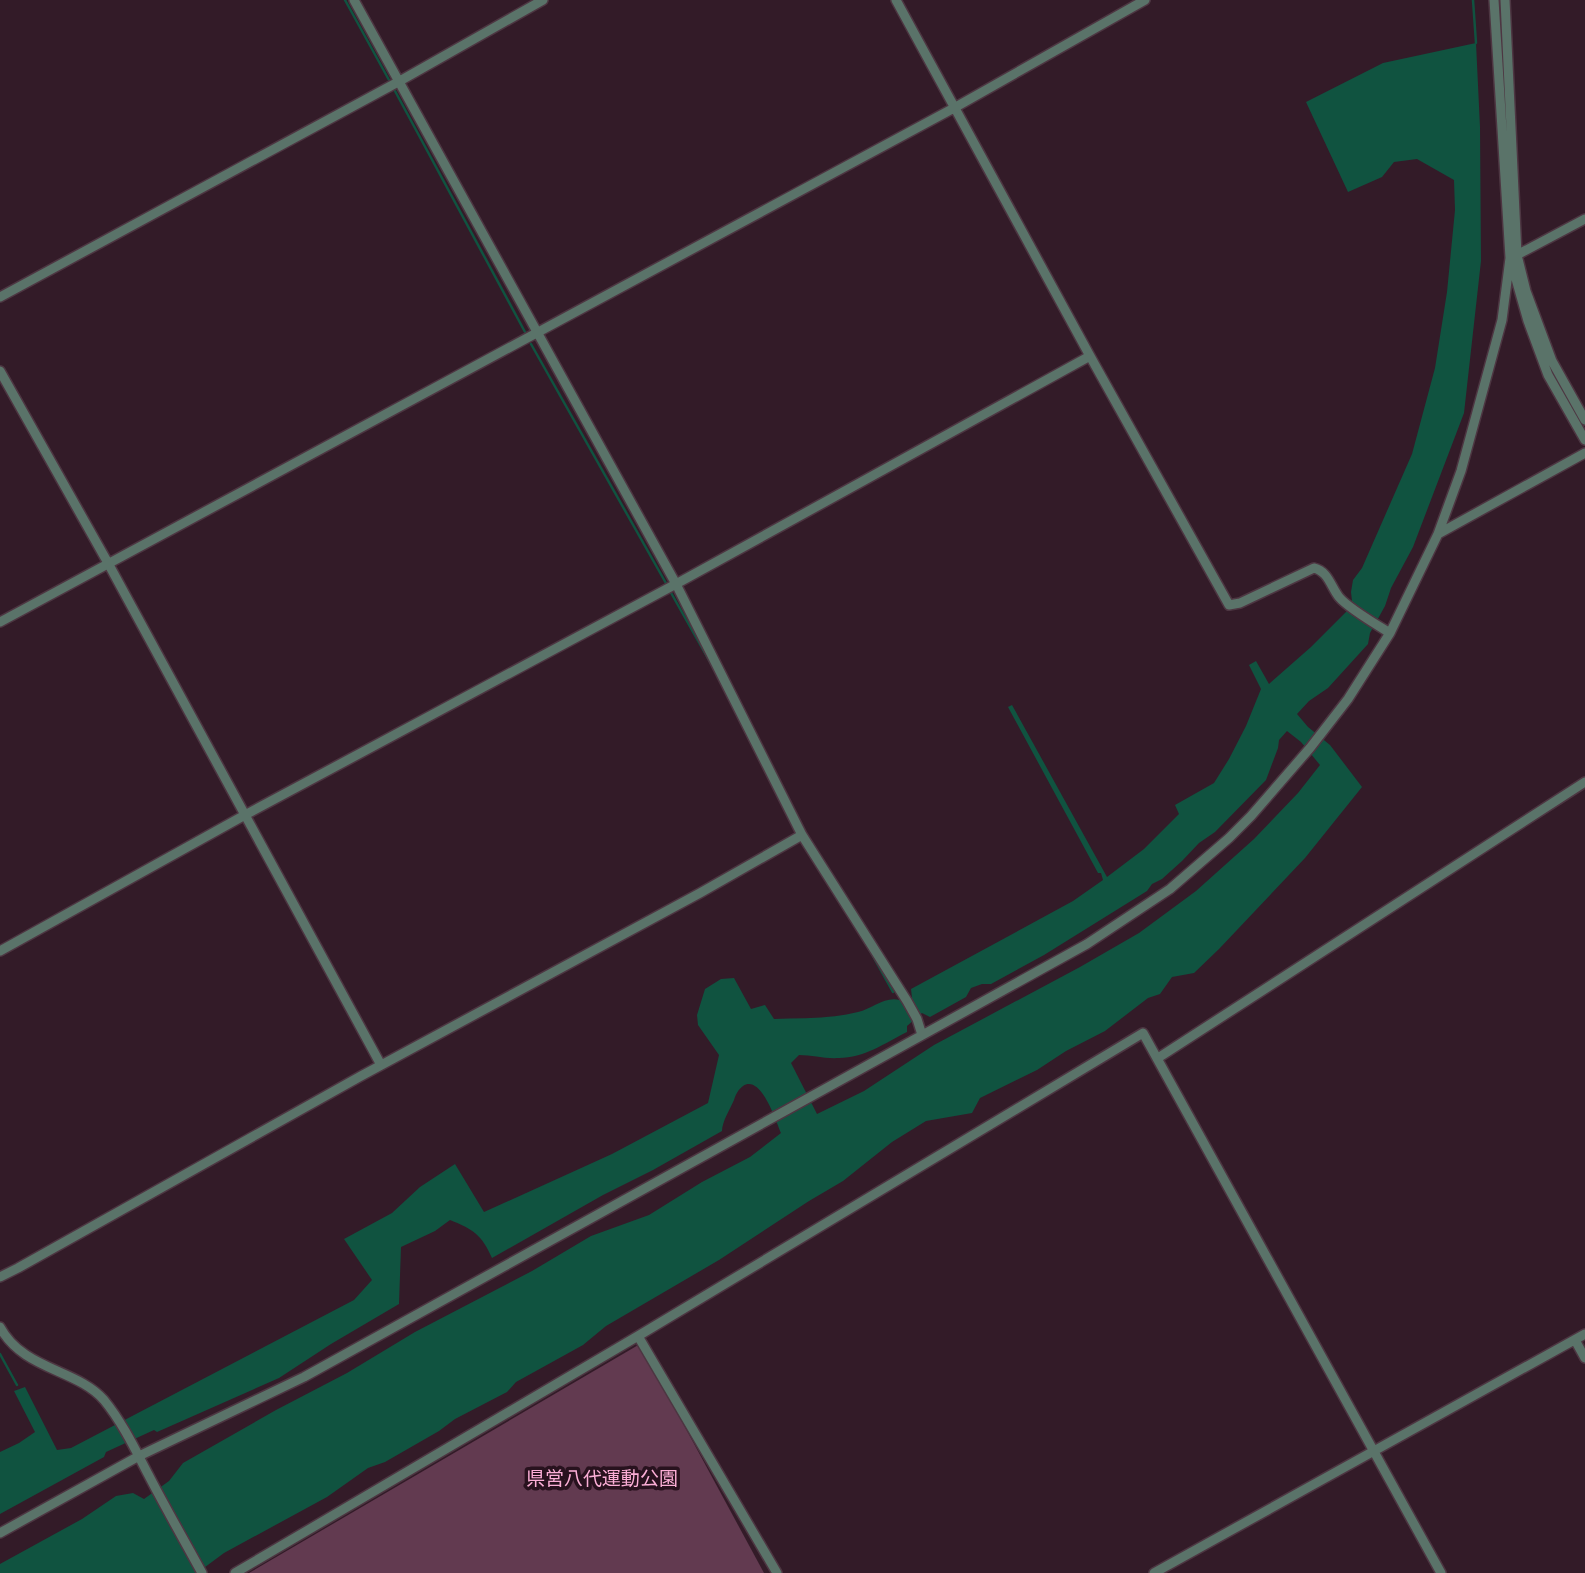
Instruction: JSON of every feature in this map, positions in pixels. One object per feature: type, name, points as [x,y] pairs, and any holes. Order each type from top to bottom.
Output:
[{"type":"street","points":[[354,0],[538,332],[802,835],[907,1001],[922,1035]]},
{"type":"street","points":[[0,297],[398,82],[543,0]]},
{"type":"street","points":[[896,0],[1229,605],[1240,603],[1314,568],[1325,575],[1340,599],[1390,633]]},
{"type":"street","points":[[0,622],[954,108],[1144,0]]},
{"type":"street","points":[[1494,0],[1514,257],[1528,321],[1548,375],[1585,440]]},
{"type":"street","points":[[0,1533],[139,1456],[304,1377],[1087,944],[1170,889],[1251,816],[1348,699],[1390,633],[1438,534],[1461,471],[1502,320],[1514,257],[1505,0]]},
{"type":"street","points":[[1514,257],[1585,219]]},
{"type":"street","points":[[1514,257],[1552,362],[1585,420]]},
{"type":"street","points":[[0,951],[1090,356]]},
{"type":"street","points":[[0,371],[382,1065]]},
{"type":"street","points":[[1438,534],[1585,453]]},
{"type":"street","points":[[1158,1058],[1585,782]]},
{"type":"street","points":[[0,1277],[802,835]]},
{"type":"street","points":[[235,1573],[638,1336],[1143,1033],[1441,1573]]},
{"type":"street","points":[[0,1327],[16,1347],[35,1362],[93,1389],[104,1401],[131,1442],[202,1572]]},
{"type":"street","points":[[1154,1573],[1585,1334]]},
{"type":"street","points":[[638,1336],[777,1573]]},
{"type":"street","points":[[1575,1339],[1585,1357]]},
{"type":"green space","name":"県営八代運動公園","points":[[640,1344],[764,1573],[249,1573]]},
{"type":"shaded area","points":[[1476,43],[1481,261],[1464,413],[1413,547],[1370,633],[1368,644],[1328,688],[1309,701],[1297,714],[1330,745],[1362,787],[1305,858],[1194,973],[1172,977],[1160,994],[1148,998],[1105,1031],[1037,1070],[980,1098],[972,1113],[926,1121],[892,1142],[843,1181],[719,1260],[606,1326],[583,1345],[516,1382],[507,1392],[455,1419],[385,1462],[368,1468],[327,1497],[224,1553],[197,1573],[0,1573],[0,1564],[82,1519],[116,1496],[133,1493],[144,1499],[169,1481],[183,1463],[591,1236],[649,1215],[702,1182],[750,1157],[781,1133],[762,1092],[750,1084],[737,1092],[722,1131],[492,1258],[476,1234],[450,1220],[435,1231],[401,1247],[399,1304],[279,1378],[106,1452],[104,1457],[0,1514],[0,1452],[35,1432],[14,1391],[25,1387],[57,1450],[71,1448],[354,1300],[372,1280],[344,1239],[392,1213],[420,1187],[455,1164],[484,1212],[612,1154],[708,1103],[719,1055],[698,1025],[697,1015],[705,989],[721,979],[734,978],[751,1009],[765,1005],[774,1019],[837,1016],[858,1012],[887,1000],[905,1002],[912,998],[911,989],[1073,901],[1103,880],[1008,707],[1012,705],[1107,877],[1144,849],[1179,814],[1175,805],[1214,783],[1246,726],[1261,689],[1249,665],[1256,661],[1269,684],[1348,610],[1352,601],[1353,580],[1362,568],[1412,454],[1435,368],[1447,292],[1455,210],[1454,180],[1417,159],[1394,162],[1382,177],[1348,192],[1306,102],[1383,63]],"holes":[[[1287,731],[1301,742],[1320,765],[1298,793],[1254,839],[1196,891],[1139,933],[934,1045],[864,1091],[817,1114],[791,1063],[799,1055],[848,1057],[874,1049],[907,1032],[907,1026],[922,1013],[930,1017],[966,997],[971,988],[991,984],[1044,955],[1147,891],[1199,843],[1215,832],[1266,780],[1279,740]]]},
{"type":"waterway","points":[[345,0],[389,80]]},
{"type":"waterway","points":[[1473,0],[1476,43]]},
{"type":"waterway","points":[[395,91],[525,332]]},
{"type":"waterway","points":[[531,344],[667,585]]},
{"type":"waterway","points":[[670,591],[715,671]]},
{"type":"waterway","points":[[869,949],[893,992]]},
{"type":"waterway","points":[[0,1354],[17,1385]]}]
